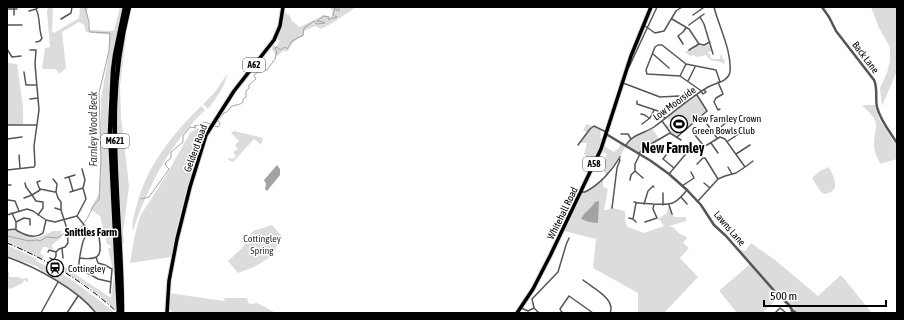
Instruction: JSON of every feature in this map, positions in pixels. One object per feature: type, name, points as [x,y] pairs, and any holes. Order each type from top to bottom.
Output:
[{"type":"highway","name":"M621","points":[[122,31],[125,7]]},
{"type":"highway","name":"M621","points":[[120,311],[110,106],[113,70],[129,7]]},
{"type":"main road","name":"Gelderd Road","points":[[166,313],[169,281],[177,239],[190,187],[206,134],[234,91],[274,40],[280,26],[283,7]]},
{"type":"main road","name":"Whitehall Road","points":[[517,313],[540,276],[601,149],[626,70],[651,7]]},
{"type":"street","points":[[29,10],[39,7]]},
{"type":"street","points":[[61,19],[71,13],[72,7]]},
{"type":"street","name":"Whitehall Road","points":[[638,42],[647,28],[657,7]]},
{"type":"street","points":[[643,25],[656,33],[661,33],[666,29],[676,11],[682,7]]},
{"type":"street","name":"Low Moorside","points":[[626,145],[631,139],[652,128],[701,91],[728,78],[730,72],[728,52],[714,7]]},
{"type":"street","name":"Back Lane","points":[[822,7],[829,16],[836,31],[876,83],[877,104],[880,115],[897,143]]},
{"type":"street","points":[[14,8],[14,16]]},
{"type":"street","points":[[7,9],[17,9]]},
{"type":"street","points":[[36,9],[40,17],[39,27],[42,38],[40,41],[36,42]]},
{"type":"street","points":[[693,15],[703,9]]},
{"type":"street","points":[[689,25],[704,14]]},
{"type":"street","points":[[700,17],[704,24],[713,54]]},
{"type":"street","points":[[672,19],[689,29],[699,44]]},
{"type":"street","points":[[7,25],[22,25]]},
{"type":"street","points":[[675,38],[686,28]]},
{"type":"street","points":[[678,36],[682,42]]},
{"type":"street","points":[[689,50],[699,44],[704,45],[710,42]]},
{"type":"street","points":[[701,91],[680,76],[648,74],[646,72],[652,54],[658,45],[662,45],[686,64],[716,70],[723,94],[716,98],[714,102],[718,110],[720,109]]},
{"type":"street","points":[[7,49],[14,58],[21,56]]},
{"type":"street","points":[[7,170],[35,166],[34,146],[39,110],[34,57],[36,50],[30,50]]},
{"type":"street","points":[[652,54],[669,68]]},
{"type":"street","points":[[680,76],[686,64]]},
{"type":"street","points":[[688,81],[695,67]]},
{"type":"street","points":[[24,72],[26,86],[37,85]]},
{"type":"street","points":[[622,83],[660,97],[679,96],[685,103]]},
{"type":"street","points":[[677,137],[707,111],[697,94]]},
{"type":"street","points":[[30,99],[38,98]]},
{"type":"street","points":[[637,101],[637,104],[660,112],[665,118]]},
{"type":"street","points":[[642,124],[649,118],[654,110]]},
{"type":"street","points":[[641,114],[649,118]]},
{"type":"street","points":[[662,121],[670,133],[681,140]]},
{"type":"street","points":[[713,132],[727,122]]},
{"type":"street","points":[[707,124],[717,138]]},
{"type":"street","points":[[7,125],[37,125]]},
{"type":"street","points":[[578,145],[594,126],[606,133]]},
{"type":"street","name":"Lawns Lane","points":[[606,133],[639,153],[669,174],[687,190],[698,201],[714,225],[730,240],[792,312],[797,313]]},
{"type":"street","points":[[630,180],[639,153],[644,148],[670,133]]},
{"type":"street","points":[[728,141],[740,133]]},
{"type":"street","points":[[621,134],[628,134],[631,139]]},
{"type":"street","points":[[694,134],[704,146]]},
{"type":"street","points":[[7,138],[22,137]]},
{"type":"street","points":[[669,174],[690,150],[712,143],[717,138],[723,137],[728,141],[745,167]]},
{"type":"street","points":[[712,143],[718,153]]},
{"type":"street","points":[[736,154],[750,145]]},
{"type":"street","points":[[18,155],[20,168]]},
{"type":"street","points":[[666,155],[663,159],[674,168]]},
{"type":"street","points":[[581,192],[591,189],[612,170],[619,158],[620,160],[612,208]]},
{"type":"street","points":[[697,164],[705,158],[718,179]]},
{"type":"street","points":[[698,201],[707,193],[718,179],[736,173],[753,161]]},
{"type":"street","points":[[728,167],[732,174]]},
{"type":"street","points":[[7,215],[27,209],[46,220],[55,222],[77,216],[86,199],[83,188],[85,182],[82,169]]},
{"type":"street","points":[[634,171],[643,178]]},
{"type":"street","points":[[682,186],[695,177],[691,172]]},
{"type":"street","points":[[65,178],[75,175]]},
{"type":"street","points":[[69,177],[73,191]]},
{"type":"street","points":[[50,258],[54,260],[56,252],[65,247],[68,243],[67,230],[61,210],[61,202],[56,192],[57,184],[53,179]]},
{"type":"street","points":[[40,181],[37,182],[40,189]]},
{"type":"street","points":[[26,183],[26,187],[36,201],[42,201],[44,203],[43,208],[38,215]]},
{"type":"street","points":[[704,183],[710,188]]},
{"type":"street","points":[[644,204],[648,191],[653,186]]},
{"type":"street","points":[[70,192],[83,188]]},
{"type":"street","points":[[40,189],[56,192]]},
{"type":"street","points":[[24,198],[32,195],[40,189]]},
{"type":"street","points":[[634,202],[669,205],[676,202],[687,190]]},
{"type":"street","points":[[663,193],[663,205]]},
{"type":"street","points":[[681,197],[686,204]]},
{"type":"street","points":[[8,200],[15,201],[19,211]]},
{"type":"street","points":[[633,219],[636,203]]},
{"type":"street","points":[[645,222],[657,218],[653,209],[654,204]]},
{"type":"street","points":[[669,205],[672,214]]},
{"type":"street","points":[[55,208],[61,210]]},
{"type":"street","points":[[12,214],[16,222],[16,229]]},
{"type":"street","points":[[77,216],[88,230],[83,241],[78,265],[80,269],[98,279],[111,282]]},
{"type":"street","points":[[16,222],[24,218],[30,220],[30,225]]},
{"type":"street","points":[[629,218],[636,222]]},
{"type":"street","points":[[7,230],[16,229],[23,234],[39,236],[43,233],[46,220]]},
{"type":"street","points":[[80,258],[96,257],[100,254],[101,250],[98,237]]},
{"type":"street","points":[[539,313],[534,308],[532,299],[558,272],[569,238]]},
{"type":"street","points":[[62,248],[63,258]]},
{"type":"street","points":[[48,252],[50,250],[56,252]]},
{"type":"street","points":[[7,257],[28,264],[58,282],[78,296],[95,313]]},
{"type":"street","points":[[96,257],[98,263],[112,269],[110,293]]},
{"type":"street","points":[[583,280],[608,299],[612,308],[610,313]]},
{"type":"street","points":[[41,313],[58,282]]},
{"type":"street","points":[[67,313],[78,296]]},
{"type":"street","points":[[561,311],[560,309],[569,296],[592,313]]},
{"type":"street","points":[[778,305],[785,312]]},
{"type":"street","points":[[521,308],[528,311],[534,308]]},
{"type":"street","points":[[775,313],[780,308]]},
{"type":"street","points":[[557,312],[561,311]]},
{"type":"green space","points":[[48,7],[53,7],[52,31],[54,33],[79,18],[80,7],[89,7],[87,10],[90,30],[114,31],[120,7],[123,7],[113,54],[108,103],[116,310],[90,288],[54,265],[55,263],[66,268],[111,298],[114,275],[108,249],[111,247],[107,244],[100,216],[90,209],[99,194],[101,167],[101,99],[109,53],[110,35],[86,32],[84,25],[79,22],[62,32],[66,68],[59,74],[56,69],[42,69],[45,48],[50,47],[47,12]]},
{"type":"green space","points":[[356,7],[321,29],[315,26],[304,31],[304,36],[294,42],[288,51],[283,51],[277,56],[275,55],[271,46],[273,45],[276,47],[280,41],[277,39],[282,25],[284,12],[300,27],[324,15],[331,17],[333,11],[330,8]]},
{"type":"green space","points":[[871,7],[897,7],[897,71],[882,106],[880,88],[887,73],[890,60],[890,47],[879,28]]},
{"type":"green space","points":[[124,36],[126,36],[120,86],[121,117],[129,186],[123,232],[124,243],[121,245],[116,122],[118,75]]},
{"type":"green space","points":[[698,45],[709,45],[711,51],[708,52],[708,54],[710,54],[711,59],[720,59],[721,53],[723,59],[725,60],[724,64],[710,60],[706,55],[697,57],[694,55],[690,56],[685,52],[691,49],[693,50],[693,48]]},
{"type":"green space","points":[[7,63],[17,64],[23,107],[23,125],[7,125]]},
{"type":"green space","points":[[227,74],[222,88],[208,109],[203,104],[215,92]]},
{"type":"green space","points":[[697,95],[707,111],[677,137],[670,133],[672,130],[670,127],[667,129],[666,127],[671,123],[667,117]]},
{"type":"green space","points":[[875,105],[878,117],[897,147],[897,159],[880,164],[875,152],[874,144],[876,123],[870,113],[862,106]]},
{"type":"green space","points":[[201,106],[205,110],[181,137],[153,182],[133,231],[132,225],[140,193],[153,165],[170,140]]},
{"type":"green space","points":[[586,124],[601,129],[600,138],[603,139],[581,191],[572,195],[580,190],[591,164],[589,159],[584,154],[587,143],[580,143],[587,132],[583,131]]},
{"type":"green space","points":[[198,128],[205,133],[185,194],[171,257],[130,263],[140,216],[164,179],[190,133]]},
{"type":"green space","points":[[652,128],[659,139],[639,153],[626,145],[631,139]]},
{"type":"green space","points":[[234,131],[263,138],[261,145],[254,139],[233,162],[228,160],[229,158],[233,159],[236,156],[233,152],[238,149],[235,145],[239,141],[231,133]]},
{"type":"green space","points":[[621,142],[626,145],[619,159],[606,175],[601,167],[607,154],[600,151],[602,145],[614,152],[619,148]]},
{"type":"green space","points":[[829,167],[835,187],[830,192],[824,194],[820,191],[812,178],[820,171]]},
{"type":"green space","points":[[603,178],[603,187],[608,189],[604,210],[608,210],[612,206],[613,208],[625,211],[625,221],[628,227],[644,233],[664,226],[658,219],[667,213],[669,205],[674,217],[686,217],[686,221],[669,226],[673,227],[687,238],[683,243],[689,248],[680,258],[698,277],[664,313],[638,313],[638,293],[593,268],[596,239],[564,231],[583,192],[591,189]]},
{"type":"green space","name":"Cottingley Spring","points":[[272,225],[282,236],[272,256],[254,267],[238,273],[228,261],[243,247],[253,231]]},
{"type":"green space","points":[[15,230],[27,236],[36,237],[43,236],[53,231],[65,230],[61,232],[62,237],[52,245],[53,250],[43,247],[40,253],[44,256],[42,259],[7,242],[7,231]]},
{"type":"green space","points":[[751,243],[775,260],[818,296],[841,275],[872,313],[797,313],[792,310],[780,296],[762,313],[737,313],[720,290],[750,264],[738,249],[745,251]]},
{"type":"green space","points":[[7,245],[37,259],[36,261],[46,266],[47,264],[65,275],[115,313],[97,313],[77,294],[38,267],[7,256]]},
{"type":"green space","points":[[7,272],[9,272],[9,277],[20,277],[21,279],[28,278],[28,282],[24,280],[23,283],[10,289],[7,288]]},
{"type":"green space","points":[[169,293],[224,301],[225,298],[247,298],[249,304],[257,303],[276,313],[174,313],[168,308]]},
{"type":"shaded area","points":[[277,165],[280,169],[280,175],[267,191],[265,189],[266,184],[264,180]]},
{"type":"shaded area","points":[[599,201],[598,223],[581,219],[595,202]]},
{"type":"waterway","name":"Farnley Wood Beck","points":[[84,223],[99,200],[101,159],[99,93],[109,51],[110,33],[90,32],[85,7]]},
{"type":"waterway","name":"Farnley Wood Beck","points":[[214,126],[218,127],[220,124],[218,120],[231,107],[243,102],[249,85],[256,79],[254,75],[258,72],[267,70],[275,59],[277,52],[275,48],[277,47],[280,50],[285,47],[287,49],[292,41],[303,35],[304,28],[314,21],[317,24],[325,23],[317,21],[324,16],[329,17],[328,19],[330,20],[332,18],[336,18],[337,17],[333,15],[335,7]]},
{"type":"waterway","name":"Farnley Wood Beck","points":[[336,7],[336,10],[339,11],[339,7]]},
{"type":"waterway","name":"Farnley Wood Beck","points":[[141,199],[149,197],[169,169],[165,163],[171,158],[171,152],[183,142],[183,136],[190,127],[196,128],[194,126],[205,122],[210,124]]},
{"type":"waterway","name":"Farnley Wood Beck","points":[[7,236],[29,241],[40,241],[47,237],[57,238],[67,231],[76,231],[83,225]]},
{"type":"railway","points":[[7,243],[66,273],[80,282],[118,313]]},
{"type":"place","name":"New Farnley Crown Green Bowls Club","points":[[679,124]]},
{"type":"place","name":"Cottingley","points":[[55,268]]},
{"type":"district","name":"New Farnley","points":[[673,148]]},
{"type":"district","name":"Snittles Farm","points":[[91,232]]}]
